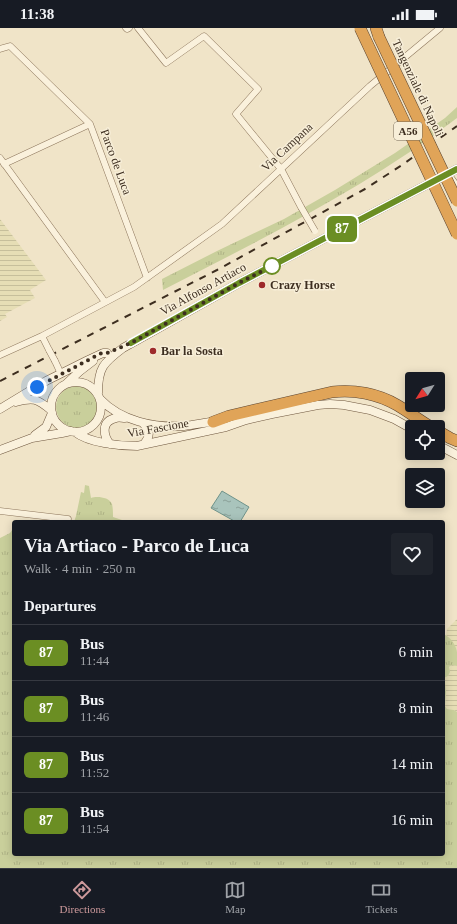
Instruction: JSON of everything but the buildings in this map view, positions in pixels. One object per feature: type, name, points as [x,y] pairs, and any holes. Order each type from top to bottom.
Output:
[{"type":"highway","name":"A56","points":[[360,28],[457,234]]},
{"type":"highway","name":"Tangenziale di Napoli","points":[[377,32],[457,201]]},
{"type":"highway","points":[[213,422],[229,416],[332,392],[347,391],[373,395],[389,401],[420,420]]},
{"type":"highway","points":[[445,435],[457,441]]},
{"type":"main road","name":"Via Alfonso Artiaco","points":[[131,343],[239,283],[457,169]]},
{"type":"main road","points":[[73,432],[61,427],[54,418],[51,404],[55,392],[84,368],[107,353],[131,343]]},
{"type":"main road","points":[[0,450],[32,438],[62,433],[81,432],[92,426],[99,417],[102,405],[99,396],[98,379],[102,366],[131,343]]},
{"type":"main road","points":[[0,409],[61,374],[102,353],[107,353]]},
{"type":"main road","points":[[37,387],[78,382],[90,385],[99,396]]},
{"type":"main road","name":"Via Fascione","points":[[99,396],[111,408],[127,418],[143,423],[185,426],[213,422],[246,420]]},
{"type":"main road","points":[[9,404],[21,400],[31,399],[41,402],[52,412]]},
{"type":"main road","name":"Via Fascione","points":[[73,432],[84,438],[126,446],[144,444],[226,427],[246,420],[312,406],[330,404],[370,410],[394,419],[405,425]]},
{"type":"main road","points":[[32,438],[46,427],[52,412]]},
{"type":"main road","points":[[110,444],[105,436],[105,426],[108,422],[116,418],[127,418]]},
{"type":"main road","points":[[143,423],[148,429],[149,434],[144,444]]},
{"type":"main road","points":[[445,449],[457,455]]},
{"type":"street","points":[[138,28],[166,64],[204,36],[258,90],[236,114],[281,169],[320,241]]},
{"type":"street","name":"Via Campana","points":[[0,355],[42,336],[134,287],[222,224],[370,86],[440,28]]},
{"type":"street","name":"Parco de Luca","points":[[0,49],[10,46],[90,124],[147,278]]},
{"type":"street","points":[[90,124],[2,161],[105,302]]},
{"type":"street","points":[[448,174],[457,186]]},
{"type":"street","points":[[42,336],[61,374]]},
{"type":"street","points":[[0,511],[68,520]]},
{"type":"shaded area","points":[[0,219],[46,280],[30,290],[35,298],[5,314],[7,317],[0,321]]},
{"type":"shaded area","points":[[457,619],[457,651],[446,635],[447,629]]},
{"type":"shaded area","points":[[452,665],[457,666],[457,712],[447,709],[445,706],[445,678],[448,676],[450,672],[448,668]]},
{"type":"green space","points":[[457,107],[457,118],[387,167],[277,231],[163,290],[162,279],[284,219],[335,190],[395,153],[445,118]]},
{"type":"green space","points":[[73,386],[81,386],[89,389],[95,395],[98,407],[95,419],[89,425],[81,428],[73,428],[65,425],[59,419],[56,411],[56,403],[59,395],[65,389]]},
{"type":"green space","points":[[85,485],[89,486],[91,498],[96,497],[108,500],[112,504],[113,517],[122,520],[75,520],[81,492],[84,493]]},
{"type":"green space","points":[[12,530],[12,856],[445,856],[445,706],[447,709],[457,712],[457,868],[0,868],[0,538],[10,533]]},
{"type":"green space","points":[[445,635],[452,641],[457,652],[457,666],[452,665],[449,667],[450,672],[448,676],[445,678]]},
{"type":"green space","points":[[445,682],[446,692],[445,706]]},
{"type":"water","points":[[222,491],[249,507],[241,520],[232,520],[211,508]]},
{"type":"railway","points":[[0,381],[217,270],[365,189],[457,126]]},
{"type":"bus line","name":"87","points":[[131,343],[239,283],[457,169]]},
{"type":"place","name":"Crazy Horse","points":[[262,285]]},
{"type":"place","name":"Bar la Sosta","points":[[153,351]]},
{"type":"route","points":[[37,387],[102,353],[107,353],[131,343],[272,266]]}]
